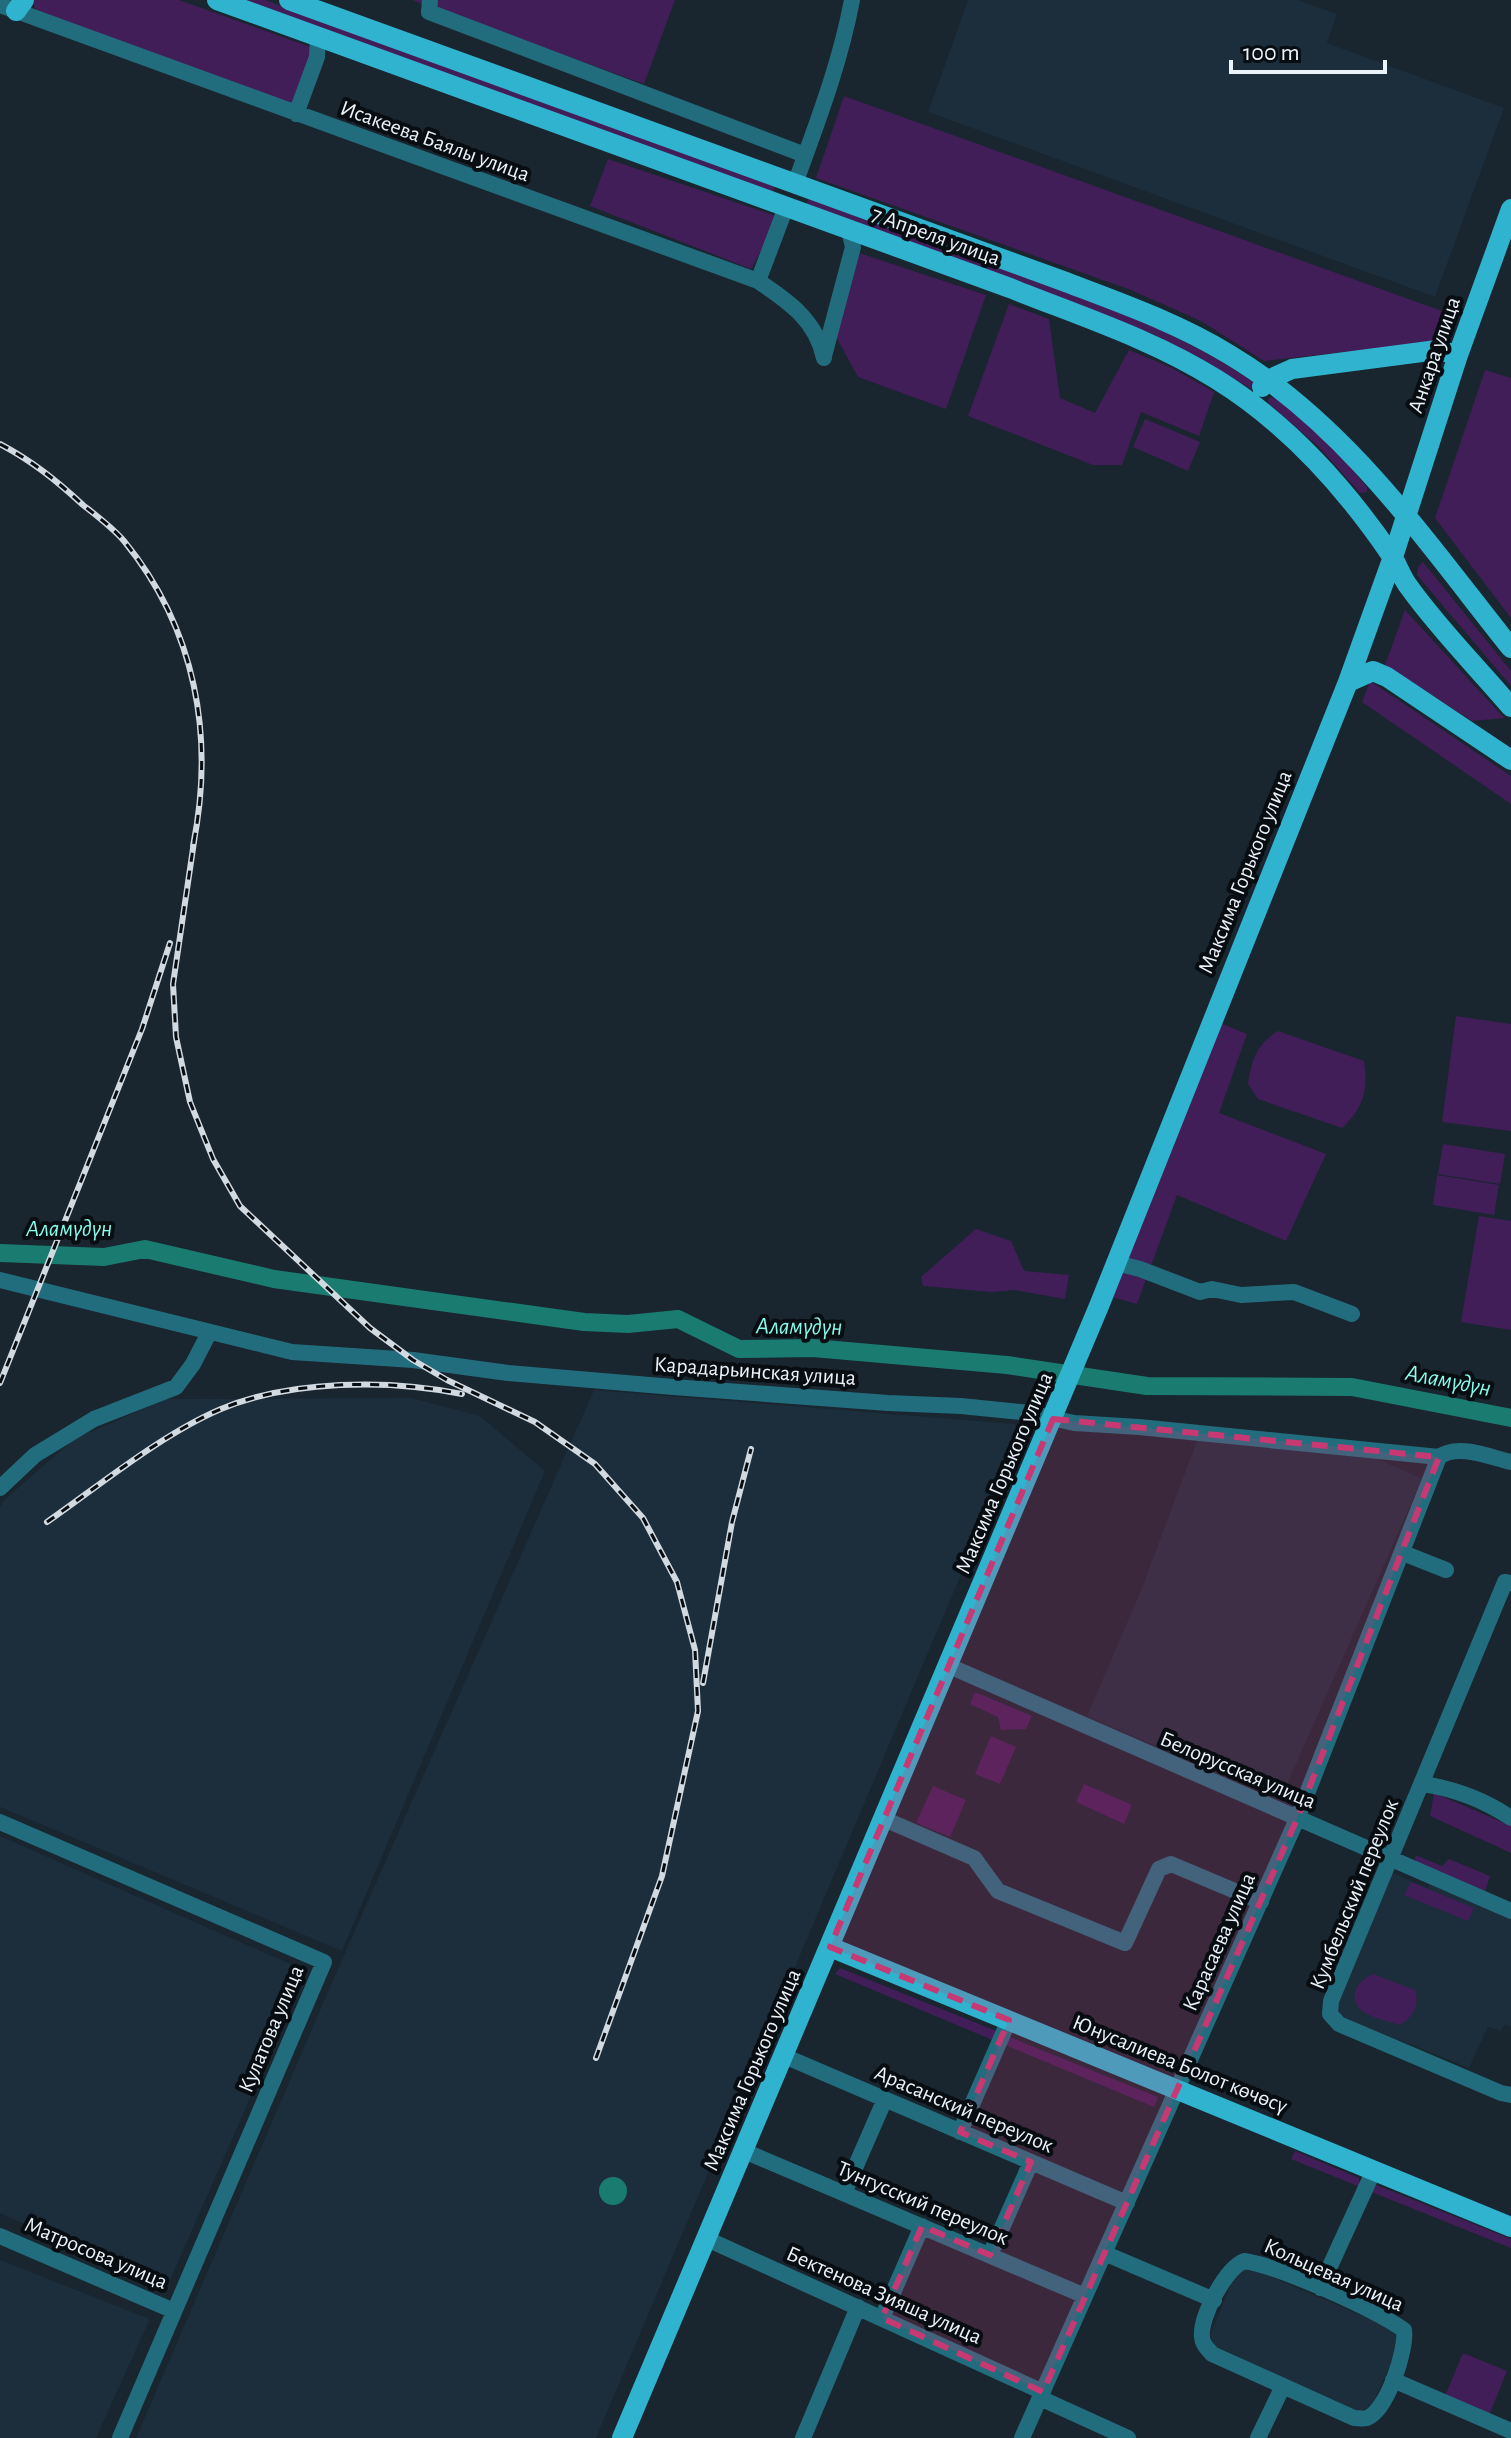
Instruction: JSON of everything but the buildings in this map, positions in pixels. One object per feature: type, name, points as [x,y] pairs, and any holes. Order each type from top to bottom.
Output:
[{"type":"main road","name":"7 Апреля улица","points":[[217,0],[317,47],[350,48],[849,230],[1140,339],[1184,360],[1250,402],[1302,446],[1393,557],[1407,585],[1511,707]]},
{"type":"main road","name":"7 Апреля улица","points":[[289,0],[333,8],[795,184],[1140,310],[1196,336],[1268,380],[1339,441],[1406,517],[1511,648]]},
{"type":"main road","points":[[786,207],[795,184]]},
{"type":"main road","name":"Анкара улица","points":[[1406,517],[1458,355],[1511,209]]},
{"type":"main road","points":[[1250,402],[1268,380],[1292,369],[1437,350],[1458,355]]},
{"type":"main road","name":"Максима Горького улица","points":[[622,2438],[1083,1347],[1348,682],[1406,517]]},
{"type":"main road","points":[[1348,682],[1373,671],[1387,677],[1511,760]]},
{"type":"main road","name":"Юнусалиева Болот көчөсү","points":[[830,1947],[1511,2227]]},
{"type":"street","points":[[430,0],[429,12],[805,155]]},
{"type":"street","points":[[795,184],[829,92],[846,34],[852,0]]},
{"type":"street","name":"Исакеева Баялы улица","points":[[13,6],[296,114],[758,281],[789,302],[808,321],[821,344],[824,358],[853,247],[849,230]]},
{"type":"street","points":[[296,114],[317,47]]},
{"type":"street","points":[[758,281],[786,207]]},
{"type":"street","points":[[1116,1263],[1200,1292],[1212,1289],[1241,1295],[1294,1292],[1352,1314]]},
{"type":"street","name":"Карадарьинская улица","points":[[0,1280],[292,1352],[413,1360],[508,1373],[673,1387],[1030,1413],[1057,1409],[1074,1423],[1439,1457],[1446,1452],[1461,1451],[1511,1462]]},
{"type":"street","points":[[0,1488],[35,1455],[94,1419],[176,1387],[193,1364],[209,1333]]},
{"type":"street","name":"Карасаева улица","points":[[1022,2438],[1297,1819],[1439,1457]]},
{"type":"street","points":[[1403,1553],[1446,1570]]},
{"type":"street","name":"Кумбельский переулок","points":[[1511,1583],[1505,1582],[1331,2001],[1330,2014],[1339,2024],[1511,2095]]},
{"type":"street","name":"Белорусская улица","points":[[949,1666],[1511,1911]]},
{"type":"street","name":"Кумбельский переулок","points":[[1423,1784],[1461,1791],[1511,1818]]},
{"type":"street","points":[[884,1819],[974,1858],[998,1891],[1125,1943],[1159,1869],[1171,1864],[1261,1902]]},
{"type":"street","name":"Кулатова улица","points":[[0,1822],[324,1962],[120,2438]]},
{"type":"street","points":[[960,2132],[1009,2020]]},
{"type":"street","name":"Арасанский переулок","points":[[784,2056],[1127,2203]]},
{"type":"street","points":[[844,2193],[885,2099]]},
{"type":"street","name":"Тунгусский переулок","points":[[744,2151],[1085,2296]]},
{"type":"street","points":[[990,2255],[1031,2162]]},
{"type":"street","points":[[1320,2288],[1374,2170]]},
{"type":"street","points":[[882,2318],[922,2226]]},
{"type":"street","name":"Матросова улица","points":[[0,2236],[174,2311]]},
{"type":"street","name":"Бектенова Зияша улица","points":[[707,2239],[882,2318],[1128,2438]]},
{"type":"street","points":[[1104,2253],[1214,2300]]},
{"type":"street","name":"Кольцевая улица","points":[[1244,2261],[1257,2263],[1320,2288],[1404,2330],[1406,2342],[1403,2356],[1379,2409],[1368,2418],[1354,2418],[1212,2354],[1201,2335],[1214,2300],[1234,2265],[1244,2261]]},
{"type":"street","points":[[803,2438],[858,2307]]},
{"type":"street","points":[[1393,2380],[1511,2431]]},
{"type":"street","points":[[1258,2438],[1283,2386]]},
{"type":"highlighted area","points":[[1053,1419],[1439,1457],[1297,1819],[1043,2392],[882,2318],[922,2226],[990,2255],[1031,2162],[960,2132],[1009,2020],[830,1947]]},
{"type":"shaded area","points":[[35,0],[179,0],[313,48],[291,107],[37,14],[33,3]]},
{"type":"shaded area","points":[[238,0],[265,0],[775,186],[773,193]]},
{"type":"shaded area","points":[[412,0],[675,0],[644,84]]},
{"type":"shaded area","points":[[968,0],[1298,0],[1337,14],[1327,43],[1504,108],[1435,297],[928,112]]},
{"type":"shaded area","points":[[844,96],[1453,315],[1444,341],[1264,361],[1201,321],[1131,290],[816,178]]},
{"type":"shaded area","points":[[608,159],[779,217],[751,269],[590,206]]},
{"type":"shaded area","points":[[809,197],[1144,323],[1201,350],[1254,383],[1254,387],[1251,389],[1153,334],[806,205]]},
{"type":"shaded area","points":[[856,252],[986,295],[946,409],[858,377],[833,331]]},
{"type":"shaded area","points":[[1009,304],[1049,319],[1060,398],[1095,413],[1129,350],[1172,368],[1214,392],[1199,436],[1141,412],[1122,465],[1093,465],[968,416]]},
{"type":"shaded area","points":[[1485,370],[1511,378],[1511,618],[1435,518]]},
{"type":"shaded area","points":[[1270,397],[1279,399],[1341,456],[1367,487],[1367,492],[1360,493],[1318,446],[1269,404]]},
{"type":"shaded area","points":[[1145,419],[1200,442],[1188,471],[1133,447]]},
{"type":"shaded area","points":[[1423,562],[1511,671],[1511,686],[1417,575],[1418,567]]},
{"type":"shaded area","points":[[1405,610],[1504,718],[1472,721],[1385,665]]},
{"type":"shaded area","points":[[1370,681],[1511,776],[1511,804],[1362,702]]},
{"type":"shaded area","points":[[1456,1016],[1511,1024],[1511,1131],[1442,1122]]},
{"type":"shaded area","points":[[1220,1023],[1247,1034],[1219,1113],[1326,1154],[1286,1241],[1177,1195],[1137,1304],[1112,1297]]},
{"type":"shaded area","points":[[1278,1031],[1364,1061],[1366,1081],[1363,1098],[1342,1128],[1258,1099],[1248,1084],[1256,1053]]},
{"type":"shaded area","points":[[1443,1144],[1505,1154],[1500,1184],[1438,1174]]},
{"type":"shaded area","points":[[1437,1175],[1499,1185],[1494,1215],[1433,1205]]},
{"type":"shaded area","points":[[1479,1216],[1511,1221],[1511,1330],[1461,1322]]},
{"type":"shaded area","points":[[976,1229],[1011,1241],[1024,1271],[1069,1275],[1065,1299],[1014,1290],[992,1292],[923,1286],[921,1277]]},
{"type":"shaded area","points":[[594,1390],[1015,1424],[1020,1435],[596,2438],[136,2438],[333,1980]]},
{"type":"shaded area","points":[[411,1398],[480,1416],[545,1471],[342,1951],[0,1807],[0,1508],[4,1500],[74,1439],[167,1399]]},
{"type":"shaded area","points":[[1198,1438],[1367,1454],[1422,1479],[1280,1800],[1087,1716],[1142,1588]]},
{"type":"shaded area","points":[[975,1692],[1032,1716],[1026,1729],[1001,1730],[998,1717],[970,1704]]},
{"type":"shaded area","points":[[991,1736],[1016,1747],[1000,1784],[975,1774]]},
{"type":"shaded area","points":[[1084,1784],[1132,1805],[1124,1824],[1076,1802]]},
{"type":"shaded area","points":[[933,1786],[966,1800],[950,1837],[916,1823]]},
{"type":"shaded area","points":[[1434,1793],[1511,1826],[1511,1853],[1430,1816]]},
{"type":"shaded area","points":[[0,1836],[306,1971],[167,2287],[0,2213]]},
{"type":"shaded area","points":[[1415,1855],[1442,1866],[1449,1859],[1490,1876],[1484,1895],[1416,1866]]},
{"type":"shaded area","points":[[1390,1872],[1428,1888],[1432,1880],[1511,1913],[1511,2027],[1505,2025],[1501,2031],[1488,2027],[1469,2068],[1334,2014]]},
{"type":"shaded area","points":[[1411,1882],[1474,1908],[1468,1921],[1404,1895]]},
{"type":"shaded area","points":[[840,1968],[999,2032],[995,2041],[835,1974]]},
{"type":"shaded area","points":[[1373,1974],[1415,1990],[1417,2001],[1414,2010],[1400,2025],[1363,2012],[1358,2007],[1356,1989]]},
{"type":"shaded area","points":[[1007,2036],[1158,2097],[1154,2107],[1003,2044]]},
{"type":"shaded area","points":[[1295,2151],[1359,2178],[1360,2187],[1291,2159]]},
{"type":"shaded area","points":[[613,2177],[623,2181],[627,2191],[623,2201],[613,2205],[603,2201],[599,2191],[603,2181]]},
{"type":"shaded area","points":[[1374,2184],[1511,2239],[1511,2248],[1369,2191]]},
{"type":"shaded area","points":[[0,2260],[150,2319],[96,2438],[0,2438]]},
{"type":"shaded area","points":[[1249,2267],[1393,2329],[1400,2344],[1372,2405],[1355,2414],[1215,2347],[1210,2335],[1236,2272]]},
{"type":"shaded area","points":[[1463,2353],[1507,2371],[1489,2415],[1445,2396]]},
{"type":"waterway","name":"Аламүдүн","points":[[0,1253],[104,1257],[145,1249],[274,1279],[584,1322],[628,1324],[678,1319],[739,1349],[813,1348],[1007,1365],[1147,1386],[1352,1387],[1511,1418]]},
{"type":"railway","points":[[0,444],[43,472],[115,531],[149,575],[168,610],[194,686],[200,725],[202,765],[193,846]]},
{"type":"railway","points":[[195,835],[173,984],[176,1037],[190,1102],[213,1159],[240,1206],[370,1328],[413,1360],[447,1380],[535,1422],[595,1464],[643,1518],[677,1582],[695,1650],[698,1711],[662,1876],[596,2058]]},
{"type":"railway","points":[[0,1383],[142,1029],[170,943]]},
{"type":"railway","points":[[47,1522],[176,1432],[248,1399],[278,1392],[340,1385],[403,1386],[462,1394]]},
{"type":"railway","points":[[703,1683],[732,1522],[751,1449]]}]
